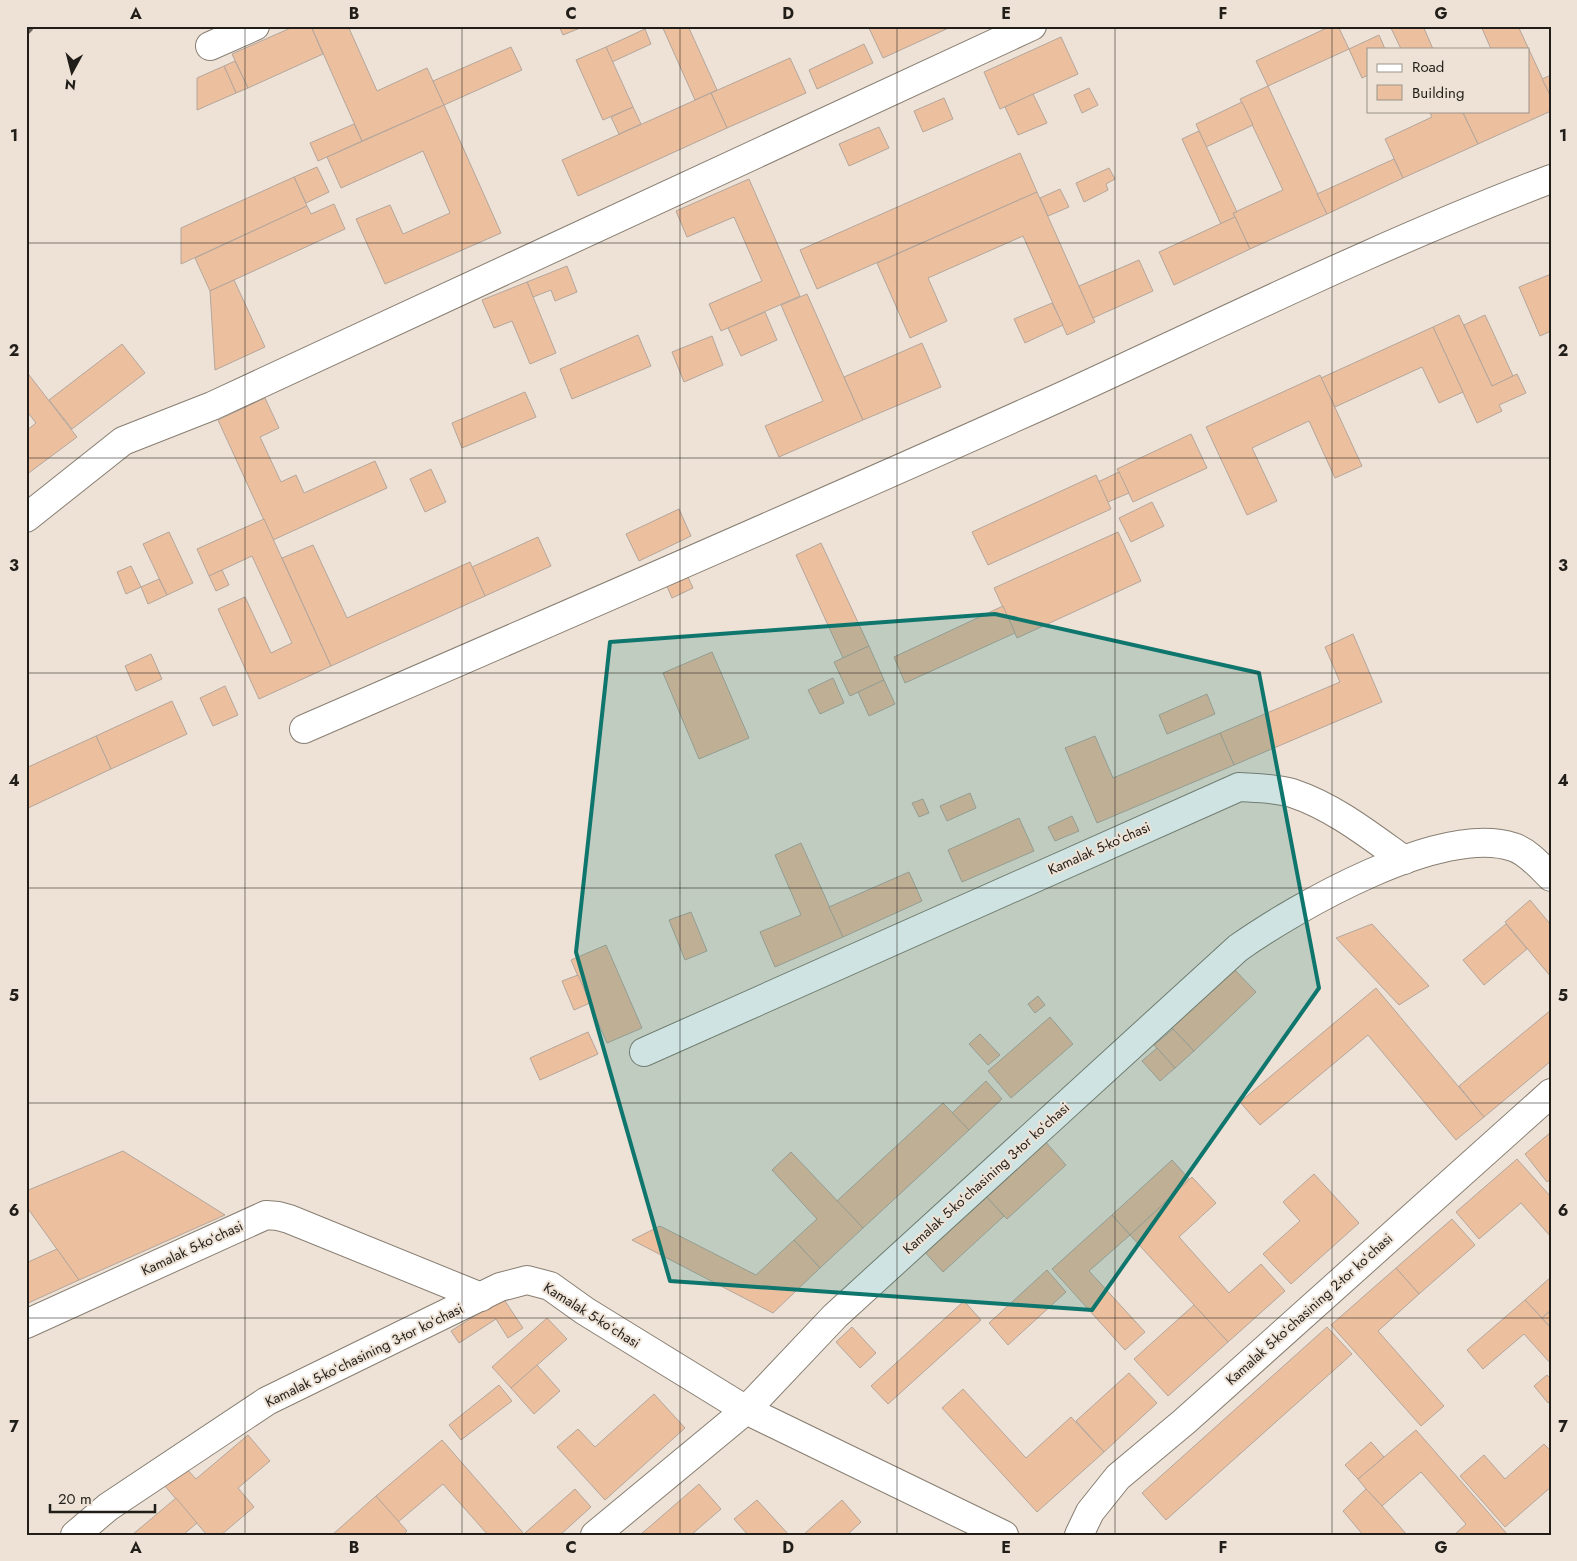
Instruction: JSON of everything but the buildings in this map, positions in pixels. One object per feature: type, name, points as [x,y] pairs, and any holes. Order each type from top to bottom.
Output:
[{"type":"street","points":[[210,46],[255,26]]},
{"type":"street","points":[[26,518],[123,441],[212,406],[1032,26]]},
{"type":"street","points":[[304,729],[668,571],[1055,399],[1461,213],[1551,179]]},
{"type":"street","name":"Kamalak 5-koʻchasi","points":[[644,1052],[1239,787],[1292,793],[1315,803],[1344,817],[1404,860]]},
{"type":"street","points":[[1404,860],[1453,845],[1485,842],[1514,847],[1537,862],[1551,877]]},
{"type":"street","name":"Kamalak 5-koʻchasining 3-tor koʻchasi","points":[[595,1535],[746,1410],[835,1316],[1238,948],[1274,923],[1330,892],[1404,860]]},
{"type":"street","name":"Kamalak 5-koʻchasining 2-tor koʻchasi","points":[[1079,1535],[1090,1512],[1118,1477],[1185,1421],[1551,1093]]},
{"type":"street","name":"Kamalak 5-koʻchasi","points":[[26,1324],[266,1215],[278,1216],[481,1297],[516,1282],[538,1282],[550,1286],[585,1311],[746,1410],[1004,1535]]},
{"type":"street","name":"Kamalak 5-koʻchasining 3-tor koʻchasi","points":[[75,1535],[108,1507],[267,1401],[481,1297]]},
{"type":"highlighted area","points":[[995,614],[1259,673],[1319,988],[1092,1310],[670,1281],[576,952],[610,642]]},
{"type":"railway","points":[[26,34],[34,26]]}]
